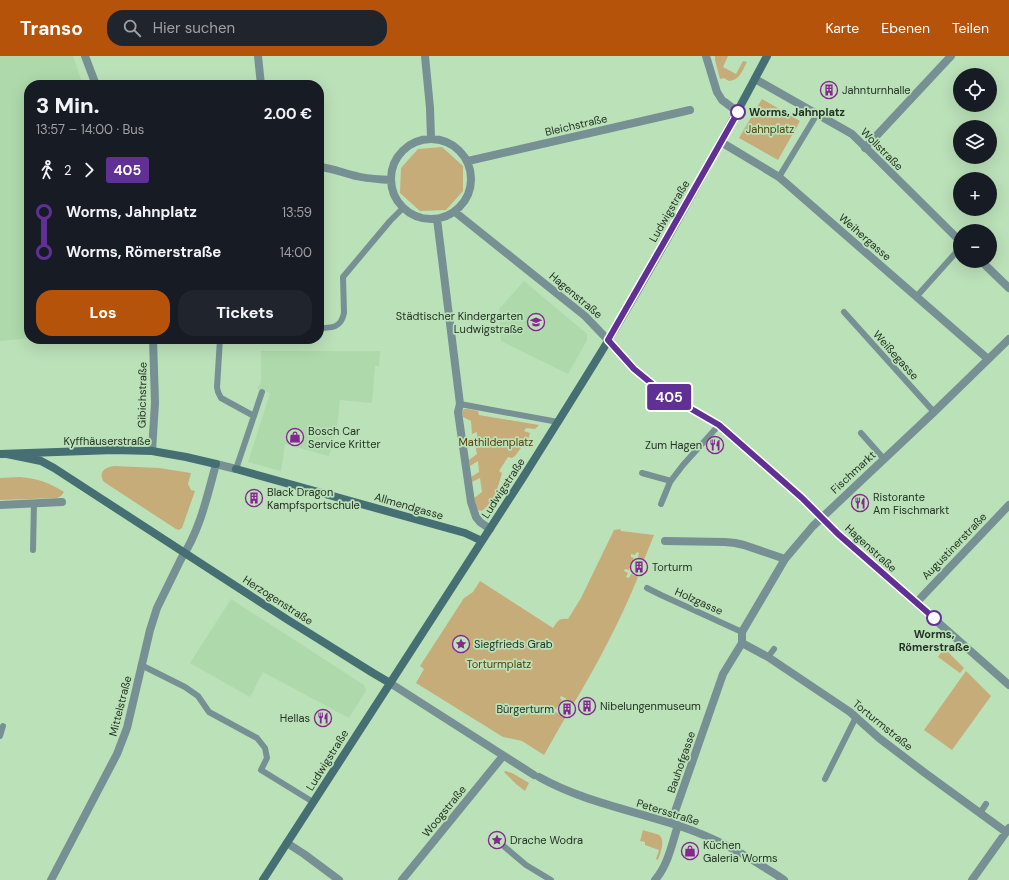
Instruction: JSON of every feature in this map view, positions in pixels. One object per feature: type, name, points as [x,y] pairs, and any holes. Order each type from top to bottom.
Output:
[{"type":"main road","name":"Ludwigstraße","points":[[263,880],[558,422],[608,340],[738,112],[767,56]]},
{"type":"main road","name":"Kyffhäuserstraße","points":[[3,454],[114,450],[152,451],[186,456],[216,464]]},
{"type":"main road","name":"Herzogenstraße","points":[[3,454],[41,461],[54,468],[288,620],[390,683]]},
{"type":"main road","name":"Allmendgasse","points":[[236,469],[465,533],[482,541]]},
{"type":"street","points":[[85,56],[94,80]]},
{"type":"street","points":[[258,56],[260,80]]},
{"type":"street","points":[[425,56],[431,138]]},
{"type":"street","points":[[706,56],[717,92],[722,100],[738,112]]},
{"type":"street","points":[[865,148],[951,56]]},
{"type":"street","name":"Wollstraße","points":[[755,80],[852,134],[953,234]]},
{"type":"street","name":"Bleichstraße","points":[[468,161],[690,110]]},
{"type":"street","points":[[431,138],[453,144],[462,152],[468,161],[472,180],[470,189],[462,205],[455,212],[449,215],[437,219],[413,215],[403,208],[392,190],[392,167],[406,146],[418,140],[431,138]]},
{"type":"street","name":"Weihergasse","points":[[721,142],[779,177],[988,359]]},
{"type":"street","points":[[324,168],[335,169],[356,176],[391,180]]},
{"type":"street","name":"Hagenstraße","points":[[455,212],[585,316],[634,369],[662,392],[719,425],[802,498],[838,534],[1009,685]]},
{"type":"street","points":[[437,219],[460,404],[458,412],[471,502],[476,517],[490,529]]},
{"type":"street","points":[[988,268],[1009,288]]},
{"type":"street","name":"Fischmarkt","points":[[742,632],[785,559],[813,526],[1009,339]]},
{"type":"street","name":"Gibichstraße","points":[[152,451],[155,403],[153,344]]},
{"type":"street","name":"Kyffhäuserstraße","points":[[216,464],[236,469]]},
{"type":"street","name":"Mittelstraße","points":[[50,880],[117,754],[127,728],[148,636],[157,608],[180,559],[198,526],[216,464]]},
{"type":"street","points":[[0,505],[62,502]]},
{"type":"street","name":"Augustinerstraße","points":[[916,603],[1009,505]]},
{"type":"street","points":[[665,541],[725,542],[744,544],[785,559]]},
{"type":"street","points":[[742,632],[742,643]]},
{"type":"street","name":"Torturmstraße","points":[[742,643],[768,657],[850,712],[879,738],[1007,834]]},
{"type":"street","name":"Bauhofgasse","points":[[655,880],[666,862],[674,824],[723,674],[742,643]]},
{"type":"street","name":"Herzogenstraße","points":[[390,683],[536,776]]},
{"type":"street","name":"Woogstraße","points":[[402,880],[503,756]]},
{"type":"street","name":"Petersstraße","points":[[536,776],[558,787],[609,806],[696,831],[736,850],[784,880]]},
{"type":"street","points":[[972,880],[1007,834]]},
{"type":"street","points":[[287,842],[339,880]]},
{"type":"lane","points":[[779,177],[817,114]]},
{"type":"lane","points":[[324,328],[334,327],[343,319],[343,277],[390,221],[403,208]]},
{"type":"lane","points":[[917,296],[953,256]]},
{"type":"lane","name":"Weißegasse","points":[[844,312],[934,412]]},
{"type":"lane","points":[[220,344],[217,387],[219,396],[254,416]]},
{"type":"lane","points":[[236,469],[262,392]]},
{"type":"lane","points":[[460,404],[558,422]]},
{"type":"lane","points":[[661,504],[671,481],[683,465],[719,425]]},
{"type":"lane","points":[[861,433],[884,459]]},
{"type":"lane","points":[[642,473],[671,481]]},
{"type":"lane","points":[[33,550],[34,503]]},
{"type":"lane","name":"Holzgasse","points":[[648,588],[742,632]]},
{"type":"lane","points":[[768,657],[774,649]]},
{"type":"lane","points":[[141,665],[185,687],[198,696],[209,712],[257,738],[265,748],[267,758],[261,770],[313,802]]},
{"type":"lane","points":[[825,779],[856,717]]},
{"type":"lane","points":[[0,736],[3,726]]},
{"type":"lane","points":[[980,813],[986,804]]},
{"type":"lane","points":[[500,842],[526,865],[551,880]]},
{"type":"shaded area","points":[[0,56],[73,56],[81,80],[24,80],[24,339],[0,341]]},
{"type":"shaded area","name":"Städtischer Kindergarten Ludwigstraße","points":[[524,281],[587,334],[587,340],[568,374],[501,341],[499,309]]},
{"type":"shaded area","points":[[261,351],[380,351],[379,366],[375,366],[372,403],[340,400],[337,429],[329,456],[285,444],[281,471],[248,462],[270,393],[257,389],[261,382]]},
{"type":"shaded area","points":[[231,599],[364,685],[366,691],[349,718],[263,672],[250,697],[190,663]]},
{"type":"green space","points":[[715,56],[728,56],[723,67],[736,74],[743,61],[747,62],[738,77],[729,81],[724,78],[720,79]]},
{"type":"green space","name":"Jahnplatz","points":[[762,99],[800,121],[778,160],[739,138]]},
{"type":"green space","points":[[442,147],[463,166],[463,191],[446,210],[420,211],[400,193],[401,168],[418,149]]},
{"type":"green space","name":"Mathildenplatz","points":[[464,409],[478,411],[479,415],[539,425],[535,429],[526,428],[524,431],[530,433],[529,437],[515,456],[512,458],[508,457],[499,471],[502,473],[495,494],[490,503],[482,511],[478,510],[474,498],[482,492],[480,478],[472,482],[471,477],[479,472],[478,461],[470,466],[469,460],[477,454],[475,444],[467,448],[467,444],[477,437],[477,432],[472,434],[471,421],[463,417],[462,412]]},
{"type":"green space","points":[[114,466],[159,468],[191,473],[188,484],[191,490],[195,491],[182,528],[179,530],[176,529],[104,482],[102,479],[103,471]]},
{"type":"green space","points":[[20,477],[43,482],[64,492],[57,498],[0,500],[0,478]]},
{"type":"green space","name":"Torturmplatz","points":[[620,529],[621,531],[654,535],[644,560],[638,557],[639,553],[637,552],[635,555],[631,554],[631,557],[634,558],[629,570],[625,569],[624,571],[628,573],[626,577],[629,578],[631,574],[638,577],[616,626],[583,688],[574,703],[561,696],[560,698],[562,700],[556,709],[553,708],[552,710],[565,718],[544,755],[522,741],[503,737],[416,683],[424,669],[420,666],[464,598],[473,592],[480,581],[553,628],[559,620],[568,619],[581,598],[614,530]]},
{"type":"green space","points":[[944,648],[964,668],[960,673],[938,657]]},
{"type":"green space","points":[[966,671],[991,696],[952,750],[924,730]]},
{"type":"green space","points":[[504,772],[512,773],[529,783],[525,791]]},
{"type":"green space","points":[[643,830],[657,834],[661,837],[662,847],[658,860],[656,859],[659,850],[645,845],[645,842],[640,841]]},
{"type":"bus line","name":"405","points":[[738,112],[608,340],[648,382],[677,402],[719,425],[802,498],[838,534],[934,618]]},
{"type":"place","name":"Jahnturnhalle","points":[[829,90]]},
{"type":"place","name":"Worms, Jahnplatz","points":[[738,112]]},
{"type":"place","name":"Städtischer Kindergarten Ludwigstraße","points":[[536,322]]},
{"type":"place","name":"Bosch Car Service Kritter","points":[[295,437]]},
{"type":"place","name":"Zum Hagen","points":[[715,445]]},
{"type":"place","name":"Black Dragon Kampfsportschule","points":[[254,498]]},
{"type":"place","name":"Ristorante Am Fischmarkt","points":[[860,503]]},
{"type":"place","name":"Torturm","points":[[639,567]]},
{"type":"place","name":"Worms, Römerstraße","points":[[934,618]]},
{"type":"place","name":"Siegfrieds Grab","points":[[461,644]]},
{"type":"place","name":"Nibelungenmuseum","points":[[587,706]]},
{"type":"place","name":"Bürgerturm","points":[[567,709]]},
{"type":"place","name":"Hellas","points":[[323,718]]},
{"type":"place","name":"Drache Wodra","points":[[497,840]]},
{"type":"place","name":"Küchen Galeria Worms","points":[[690,851]]}]
